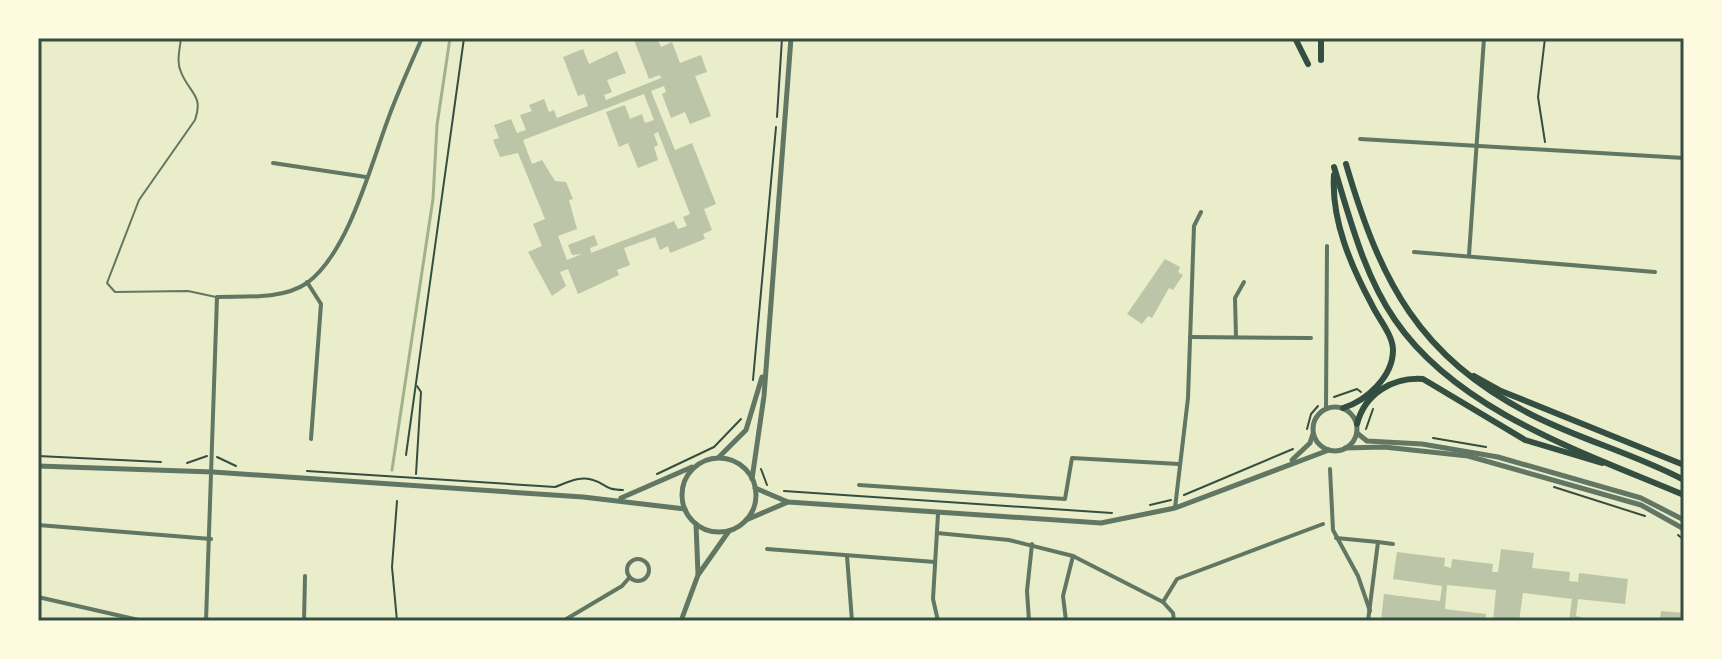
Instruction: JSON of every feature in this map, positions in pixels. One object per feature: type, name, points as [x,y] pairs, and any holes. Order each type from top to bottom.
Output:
[{"type":"highway","points":[[1295,38],[1308,64]]},
{"type":"highway","points":[[1320,58],[1321,38]]},
{"type":"highway","points":[[1346,164],[1383,269],[1422,333],[1481,385],[1534,416],[1653,463],[1684,480]]},
{"type":"highway","points":[[1357,424],[1368,397],[1390,365],[1393,349],[1354,271],[1342,234],[1335,205],[1334,167],[1374,281],[1395,320],[1430,362],[1500,413],[1684,495]]},
{"type":"highway","points":[[1462,369],[1501,391],[1684,465]]},
{"type":"highway","points":[[1343,408],[1396,380],[1423,379],[1525,440],[1625,470]]},
{"type":"street","points":[[206,621],[217,297],[283,293],[307,282],[338,244],[422,38]]},
{"type":"street","points":[[752,479],[760,428],[791,38]]},
{"type":"street","points":[[1469,256],[1484,38]]},
{"type":"street","points":[[1360,139],[1684,158]]},
{"type":"street","points":[[273,163],[366,177]]},
{"type":"street","points":[[1175,508],[1188,398],[1194,226],[1201,212]]},
{"type":"street","points":[[1326,409],[1327,246]]},
{"type":"street","points":[[1414,252],[1655,272]]},
{"type":"street","points":[[307,282],[321,304],[311,439]]},
{"type":"street","points":[[1236,337],[1235,298],[1244,282]]},
{"type":"street","points":[[1190,337],[1311,338]]},
{"type":"street","points":[[612,500],[644,491],[718,458],[746,430],[765,368]]},
{"type":"street","points":[[1288,463],[1310,443],[1316,418],[1326,409],[1343,408],[1357,424],[1357,433],[1345,448]]},
{"type":"street","points":[[746,430],[760,428]]},
{"type":"street","points":[[1314,431],[1319,443],[1329,450]]},
{"type":"street","points":[[1357,433],[1367,441],[1422,444],[1498,457],[1641,498],[1684,520]]},
{"type":"street","points":[[755,488],[788,502],[1101,523],[1175,508],[1329,450],[1384,447],[1468,456],[1641,505],[1684,529]]},
{"type":"street","points":[[718,458],[735,461],[752,479],[754,505],[745,520]]},
{"type":"street","points":[[859,485],[1065,499],[1072,458],[1179,464]]},
{"type":"street","points":[[697,465],[683,485],[685,509],[696,524],[713,531],[730,530]]},
{"type":"street","points":[[38,466],[213,472],[612,500],[685,509]]},
{"type":"street","points":[[1330,469],[1336,538],[1358,576],[1370,611]]},
{"type":"street","points":[[681,621],[698,575],[730,530],[745,520],[788,502]]},
{"type":"street","points":[[938,514],[933,599],[938,621]]},
{"type":"street","points":[[696,524],[698,575]]},
{"type":"street","points":[[1163,602],[1177,579],[1323,524]]},
{"type":"street","points":[[38,525],[211,539]]},
{"type":"street","points":[[937,533],[1032,544],[1073,556],[1163,602],[1173,613],[1174,621]]},
{"type":"street","points":[[1336,538],[1393,544]]},
{"type":"street","points":[[1368,621],[1378,542]]},
{"type":"street","points":[[1029,621],[1027,591],[1032,544]]},
{"type":"street","points":[[767,549],[935,562]]},
{"type":"street","points":[[847,555],[852,621]]},
{"type":"street","points":[[1066,621],[1063,596],[1073,556]]},
{"type":"street","points":[[632,561],[646,562],[650,571],[647,578],[640,582],[629,578],[627,571],[632,561]]},
{"type":"street","points":[[304,621],[305,576]]},
{"type":"street","points":[[563,621],[622,586],[629,578]]},
{"type":"street","points":[[38,597],[143,621]]},
{"type":"lane","points":[[181,38],[178,68],[199,98],[199,108],[195,120],[139,200],[107,283],[115,292],[188,291],[217,297]]},
{"type":"path","points":[[406,455],[464,38]]},
{"type":"path","points":[[753,380],[782,38]]},
{"type":"path","points":[[1545,38],[1538,97],[1546,151]]},
{"type":"path","points":[[416,385],[421,392],[416,477],[555,487],[579,479],[594,480],[609,490],[624,490]]},
{"type":"path","points":[[1305,435],[1311,414],[1326,400],[1357,389],[1374,405],[1366,430],[1368,434]]},
{"type":"path","points":[[649,479],[725,439],[745,413]]},
{"type":"path","points":[[1434,438],[1490,448]]},
{"type":"path","points":[[1149,505],[1175,498],[1299,445]]},
{"type":"path","points":[[761,466],[765,483],[774,490],[797,494],[1113,513]]},
{"type":"path","points":[[1556,482],[1553,489],[1649,517]]},
{"type":"path","points":[[397,501],[392,567],[397,621]]},
{"type":"path","points":[[1677,533],[1684,540]]},
{"type":"building","points":[[657,38],[661,47],[672,42],[680,63],[701,55],[707,72],[695,76],[711,116],[690,124],[685,112],[671,118],[662,94],[666,92],[664,86],[651,91],[675,150],[692,143],[716,204],[704,209],[712,230],[703,234],[705,239],[670,253],[668,246],[660,250],[655,237],[624,248],[630,265],[617,270],[619,275],[578,294],[568,269],[560,272],[566,286],[552,296],[528,252],[542,246],[533,224],[545,219],[518,153],[500,157],[493,140],[499,138],[494,125],[511,119],[517,133],[526,130],[520,115],[532,111],[529,105],[544,99],[549,112],[554,110],[557,118],[588,106],[584,94],[578,96],[563,57],[583,49],[589,64],[617,51],[626,73],[607,80],[612,92],[604,95],[606,100],[661,78],[660,75],[649,79],[634,40]],"holes":[[[644,94],[654,120],[645,123],[642,114],[630,119],[625,105],[606,112],[619,147],[628,143],[638,168],[658,160],[654,147],[658,145],[654,134],[658,132],[690,214],[683,217],[687,226],[678,229],[674,221],[591,253],[590,248],[598,245],[594,235],[568,245],[572,255],[582,254],[567,260],[558,236],[577,229],[569,200],[573,199],[566,182],[555,181],[542,160],[532,164],[523,140]]]},
{"type":"building","points":[[1165,259],[1180,267],[1178,272],[1183,275],[1173,290],[1169,288],[1152,318],[1148,316],[1142,324],[1127,314]]},
{"type":"building","points":[[1501,549],[1534,553],[1532,568],[1570,572],[1569,581],[1578,582],[1579,573],[1628,579],[1625,604],[1578,599],[1576,616],[1598,621],[1569,621],[1572,599],[1523,593],[1519,621],[1493,621],[1496,590],[1447,585],[1445,609],[1486,614],[1485,621],[1381,621],[1384,594],[1440,601],[1442,586],[1393,579],[1397,552],[1445,558],[1444,566],[1451,568],[1452,559],[1493,564],[1492,572],[1498,572]]},
{"type":"building","points":[[1661,611],[1684,613],[1684,621],[1660,621]]},
{"type":"waterway","points":[[392,470],[433,199],[437,125],[450,38]]}]
